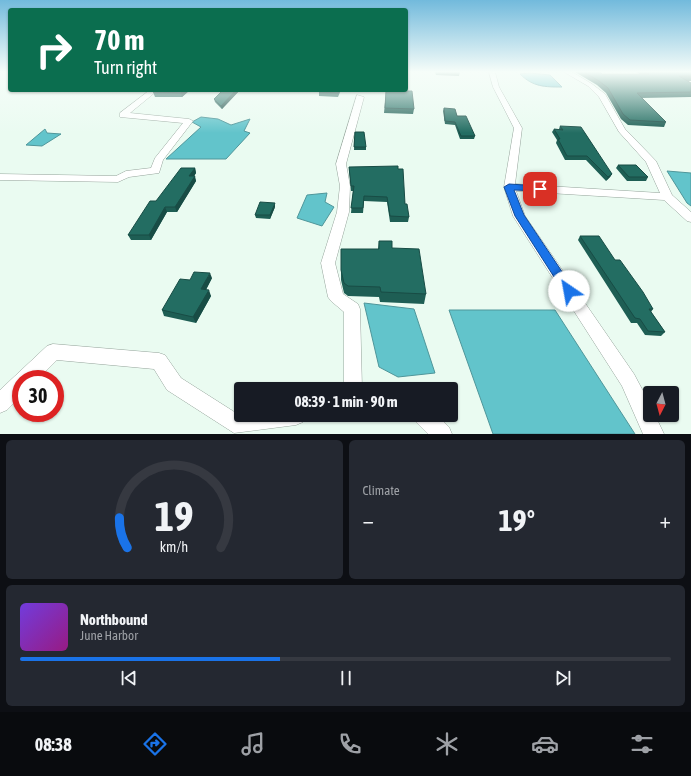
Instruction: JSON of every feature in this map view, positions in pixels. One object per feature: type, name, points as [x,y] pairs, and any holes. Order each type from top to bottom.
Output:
[{"type":"street","points":[[0,177],[118,179],[126,174],[155,171],[158,160],[189,121],[122,115],[151,92]]},
{"type":"street","points":[[499,92],[518,128],[509,187],[520,216],[628,380],[654,434]]},
{"type":"street","points":[[598,92],[602,96],[622,130],[651,161],[667,197],[691,218]]},
{"type":"street","points":[[353,382],[352,309],[336,297],[328,263],[343,212],[345,186],[341,164],[360,97]]},
{"type":"street","points":[[509,187],[667,197]]},
{"type":"street","points":[[34,370],[52,352],[159,361],[174,384],[234,423],[242,422]]},
{"type":"street","points":[[0,403],[12,392]]},
{"type":"street","points":[[430,422],[442,434]]},
{"type":"water","points":[[201,117],[218,119],[231,125],[250,119],[244,131],[250,133],[226,159],[166,159],[201,127],[192,122]]},
{"type":"water","points":[[45,129],[47,133],[61,134],[42,146],[26,145]]},
{"type":"water","points":[[667,171],[691,173],[691,206],[687,203]]},
{"type":"water","points":[[327,193],[325,202],[334,207],[322,226],[297,218],[307,195]]},
{"type":"water","points":[[364,303],[414,309],[435,373],[398,377],[379,367]]},
{"type":"water","points":[[449,310],[555,310],[635,434],[493,434]]},
{"type":"building","points":[[221,92],[234,92],[221,106],[214,99]]},
{"type":"building","points":[[386,92],[412,92],[414,109],[385,108]]},
{"type":"building","points":[[610,92],[677,92],[637,93],[666,122],[630,120],[623,114]]},
{"type":"building","points":[[444,108],[455,109],[457,116],[466,116],[475,136],[461,136],[455,122],[445,121]]},
{"type":"building","points":[[560,126],[581,127],[612,174],[608,177],[587,156],[567,156],[554,129],[563,130]]},
{"type":"building","points":[[355,132],[364,132],[366,147],[354,147]]},
{"type":"building","points":[[618,165],[636,165],[648,177],[629,177]]},
{"type":"building","points":[[398,166],[398,169],[403,169],[405,204],[407,204],[409,217],[390,216],[387,197],[364,196],[363,208],[351,208],[354,186],[351,186],[349,167]]},
{"type":"building","points":[[181,168],[195,168],[189,176],[195,176],[175,207],[165,207],[149,235],[128,235],[150,201],[156,201]]},
{"type":"building","points":[[260,202],[275,203],[270,215],[255,215]]},
{"type":"building","points":[[580,236],[599,236],[615,260],[620,260],[643,292],[653,309],[649,309],[665,332],[648,331],[640,319],[635,318]]},
{"type":"building","points":[[379,241],[392,241],[392,248],[419,249],[426,294],[381,292],[380,287],[348,286],[344,283],[341,270],[341,249],[379,249]]},
{"type":"building","points":[[194,272],[210,273],[201,289],[209,290],[193,317],[162,310],[180,279],[190,280]]},
{"type":"route","points":[[540,189],[509,187],[520,216],[569,291]]}]
